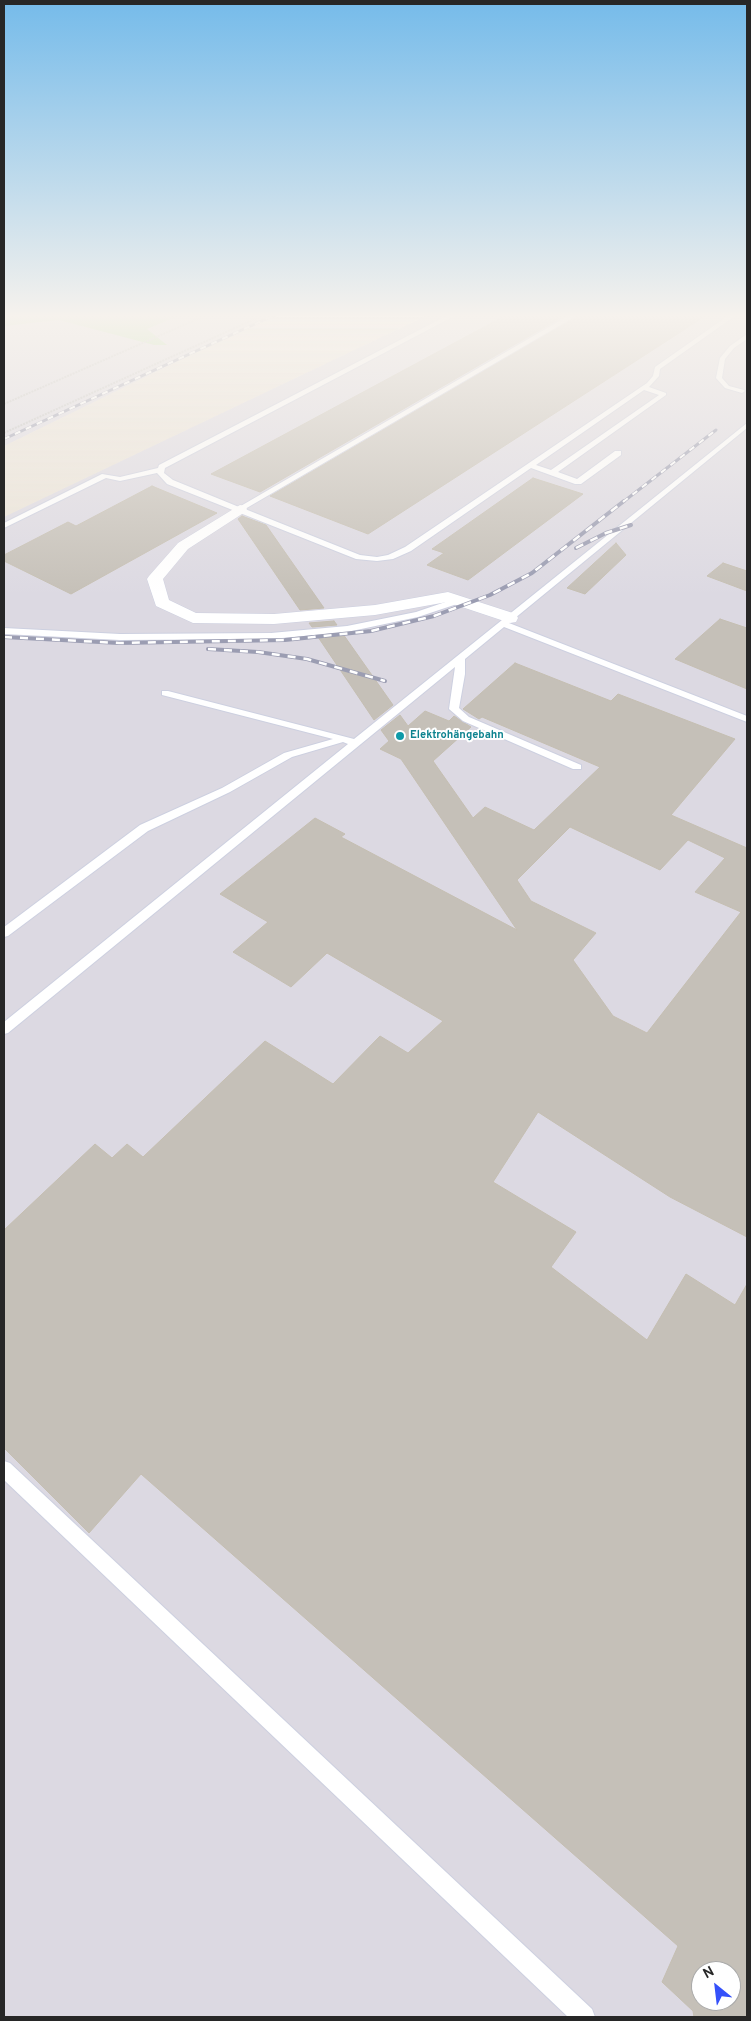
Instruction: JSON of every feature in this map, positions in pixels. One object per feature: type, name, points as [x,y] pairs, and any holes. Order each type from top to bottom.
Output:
[{"type":"street","points":[[240,510],[183,546],[155,579],[162,604],[193,618],[274,619],[375,610],[448,598],[460,600],[507,621]]},
{"type":"lane","points":[[4,526],[105,476],[120,479],[161,470],[162,467],[276,407]]},
{"type":"lane","points":[[240,510],[416,407]]},
{"type":"lane","points":[[552,473],[622,407]]},
{"type":"lane","points":[[161,470],[160,474],[170,482],[359,557],[377,559],[408,549],[530,465],[590,436],[641,407]]},
{"type":"lane","points":[[4,1028],[747,425]]},
{"type":"lane","points":[[530,465],[578,482],[618,453]]},
{"type":"lane","points":[[4,631],[120,637],[271,636],[347,629],[418,614],[460,600]]},
{"type":"lane","points":[[507,621],[747,719]]},
{"type":"lane","points":[[460,658],[460,674],[454,709],[466,719],[577,767]]},
{"type":"lane","points":[[165,693],[343,738],[355,743]]},
{"type":"lane","points":[[4,933],[144,828],[226,790],[288,755],[343,738]]},
{"type":"lane","points":[[4,1469],[584,2017]]},
{"type":"path","points":[[4,433],[61,407]]},
{"type":"shaded area","points":[[4,407],[83,407],[4,446]]},
{"type":"shaded area","points":[[234,407],[747,407],[747,2017],[4,2017],[4,517]]},
{"type":"building","points":[[335,407],[406,407],[260,492],[211,474]]},
{"type":"building","points":[[422,407],[564,407],[368,534],[270,496]]},
{"type":"building","points":[[533,478],[583,494],[468,580],[427,565],[444,553],[432,549]]},
{"type":"building","points":[[152,486],[217,513],[71,594],[4,561],[4,555],[68,522],[76,526]]},
{"type":"building","points":[[242,516],[266,525],[324,608],[300,610],[238,519]]},
{"type":"building","points":[[616,543],[626,555],[585,594],[567,588]]},
{"type":"building","points":[[723,563],[747,571],[747,591],[707,576]]},
{"type":"building","points":[[720,619],[747,628],[747,689],[675,659]]},
{"type":"building","points":[[334,621],[337,625],[312,627],[309,623]]},
{"type":"building","points":[[343,634],[393,705],[374,720],[318,637]]},
{"type":"building","points":[[515,663],[611,701],[618,694],[735,739],[671,815],[747,848],[747,1237],[670,1197],[538,1112],[493,1182],[576,1232],[551,1267],[647,1340],[686,1274],[735,1305],[747,1284],[747,2017],[694,2017],[693,2011],[741,2011],[741,1961],[691,1961],[691,2009],[662,1982],[678,1946],[141,1474],[89,1533],[4,1448],[4,1230],[95,1144],[112,1158],[127,1144],[143,1157],[265,1041],[333,1084],[380,1036],[408,1053],[443,1021],[327,953],[291,987],[233,952],[268,922],[220,894],[315,818],[345,834],[341,837],[517,930],[401,759],[380,749],[389,741],[381,730],[400,715],[408,726],[425,711],[449,721],[454,716],[471,727],[433,761],[473,818],[485,807],[534,830],[600,767],[482,717],[479,719],[463,709]],"holes":[[[570,827],[660,870],[688,840],[725,858],[695,892],[741,912],[647,1033],[613,1016],[573,960],[596,933],[531,901],[517,880]]]},
{"type":"railway","points":[[4,439],[73,407]]},
{"type":"railway","points":[[623,502],[716,430]]},
{"type":"railway","points":[[4,637],[119,643],[285,640],[371,631],[434,616],[490,595],[532,573],[624,501]]},
{"type":"railway","points":[[576,548],[606,533],[631,525]]},
{"type":"railway","points":[[208,649],[258,652],[307,659],[385,681]]},
{"type":"place","name":"Elektrohängebahn","points":[[400,736]]}]
